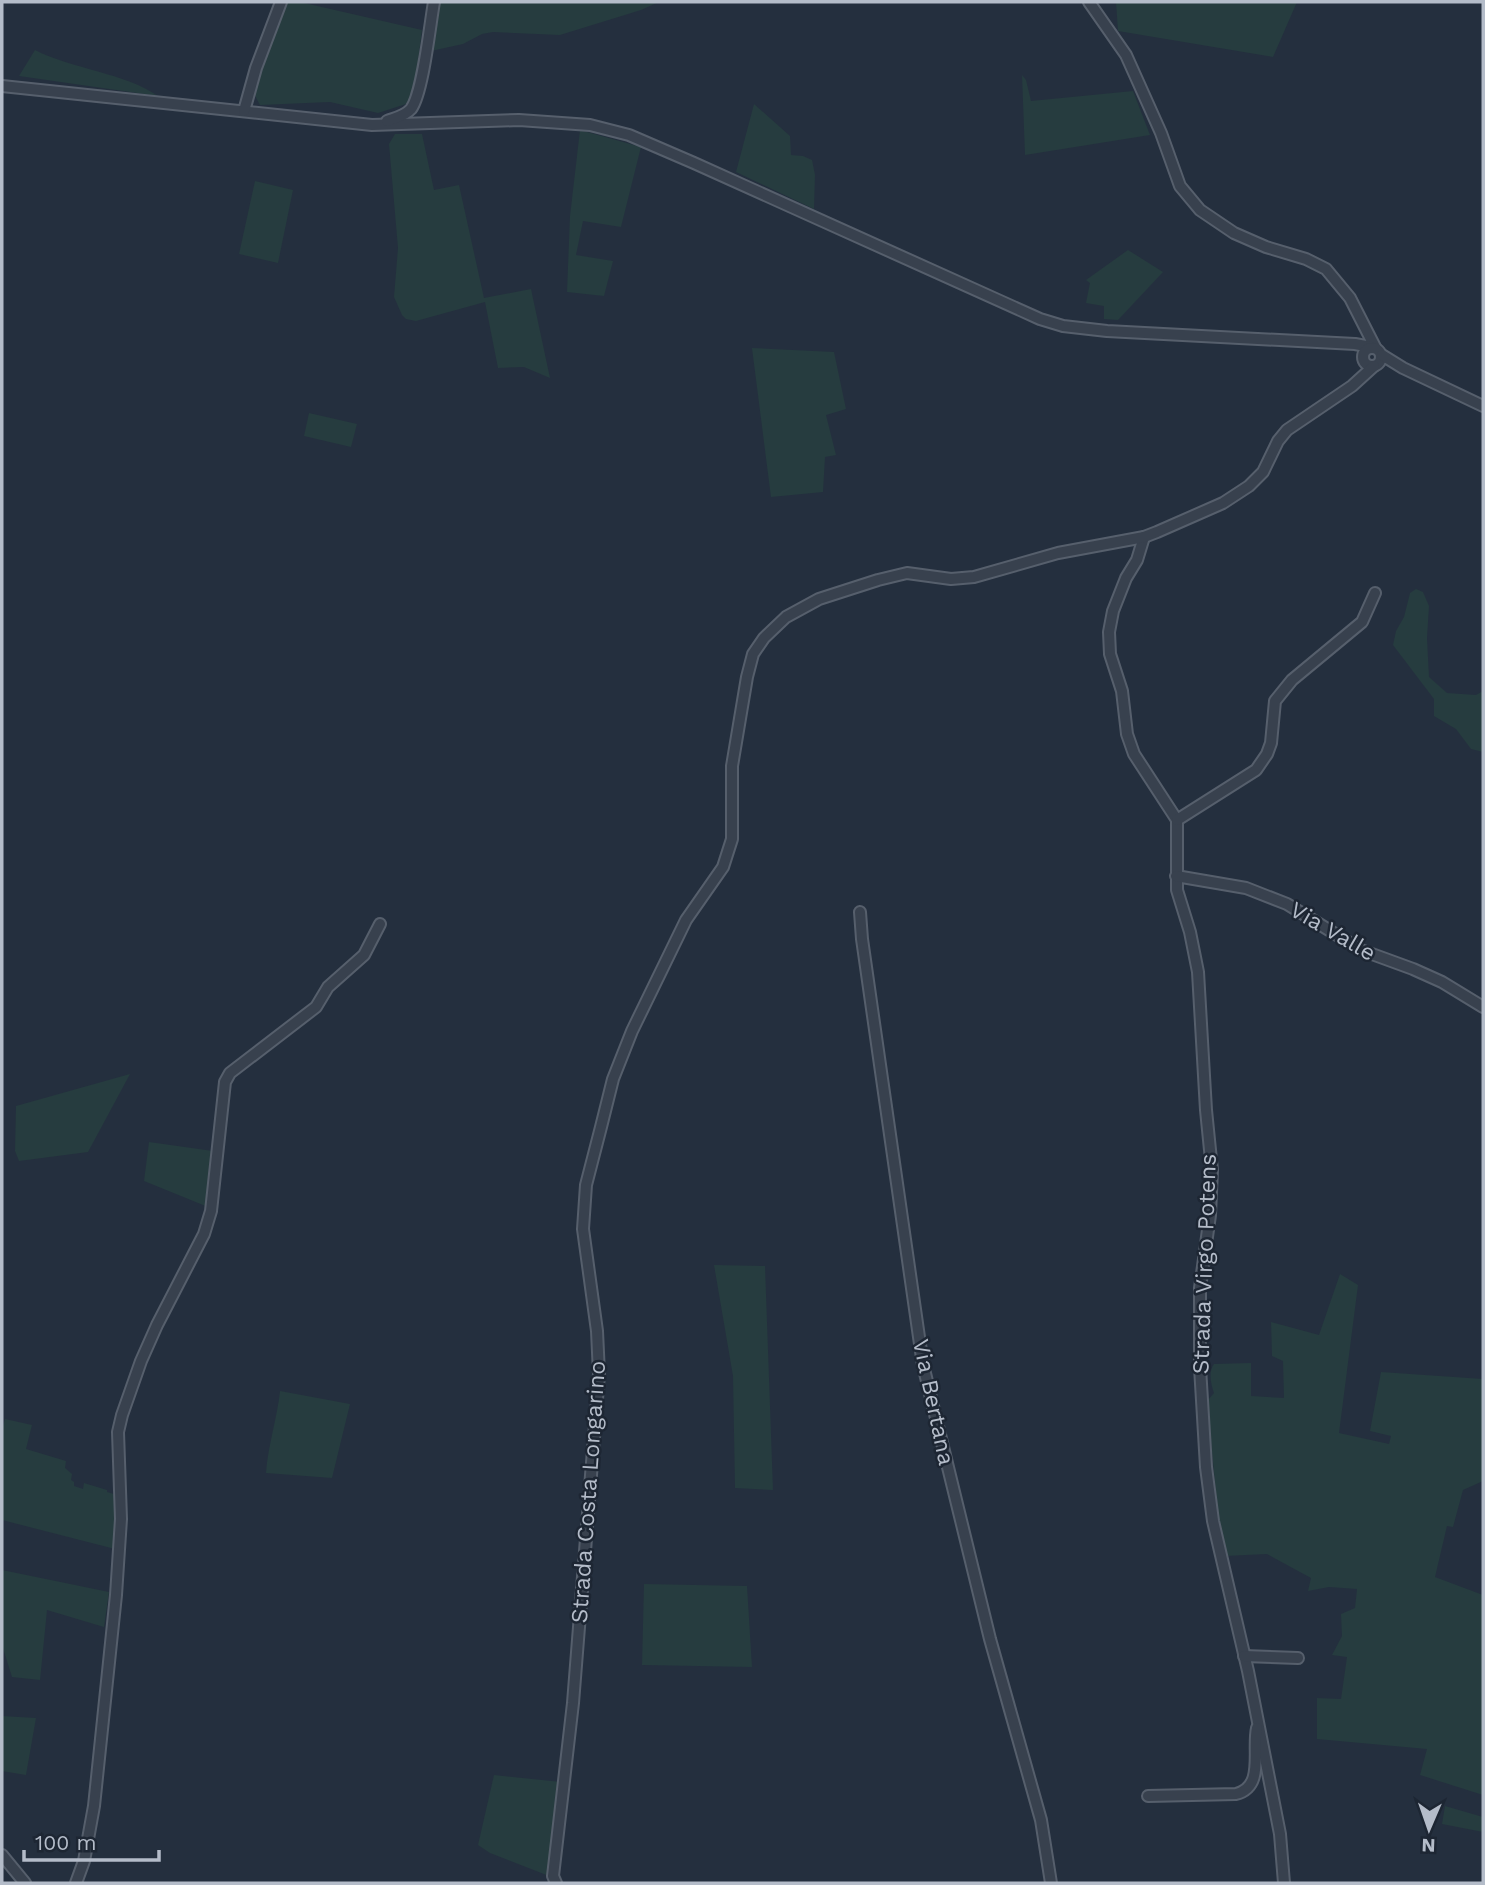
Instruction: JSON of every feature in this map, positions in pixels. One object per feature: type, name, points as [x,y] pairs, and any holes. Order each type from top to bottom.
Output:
[{"type":"street","points":[[244,111],[256,68],[281,2]]},
{"type":"street","points":[[372,125],[400,117],[411,109],[424,67],[433,2]]},
{"type":"street","points":[[1088,2],[1126,55],[1181,186],[1200,210],[1234,233],[1326,268],[1350,298],[1376,356]]},
{"type":"street","points":[[2,86],[372,125],[519,120],[590,125],[629,135],[694,163],[1040,319],[1063,326],[1107,331],[1330,342],[1376,356],[1483,407]]},
{"type":"street","points":[[1330,342],[1363,359]]},
{"type":"street","points":[[1360,379],[1366,349],[1376,356]]},
{"type":"street","name":"Strada Costa Longarino","points":[[556,1883],[553,1876],[573,1703],[599,1374],[597,1331],[583,1229],[586,1185],[613,1079],[632,1031],[686,920],[723,867],[730,851],[733,839],[732,766],[753,654],[764,638],[786,617],[820,599],[878,580],[907,573],[951,579],[974,577],[1058,553],[1144,537],[1223,503],[1249,486],[1263,472],[1278,441],[1287,430],[1360,379],[1376,356]]},
{"type":"street","points":[[1144,537],[1137,560],[1122,586],[1113,611],[1109,632],[1110,654],[1122,691],[1127,734],[1134,754],[1177,820],[1256,770],[1271,743],[1275,701],[1292,680],[1362,622],[1375,593]]},
{"type":"street","name":"Strada Virgo Potens","points":[[1177,820],[1177,890],[1190,932],[1198,972],[1212,1170],[1210,1214],[1200,1288],[1200,1367],[1206,1467],[1215,1534],[1244,1656],[1280,1835],[1284,1883]]},
{"type":"street","name":"Via Valle","points":[[1176,876],[1247,888],[1287,904],[1361,950],[1442,982],[1483,1007]]},
{"type":"street","name":"Via Bertana","points":[[860,912],[923,1365],[990,1639],[1041,1820],[1051,1883]]},
{"type":"street","points":[[76,1883],[84,1861],[94,1807],[116,1595],[121,1519],[118,1432],[141,1361],[204,1234],[211,1211],[225,1082],[230,1073],[316,1007],[333,982],[364,955],[380,925]]},
{"type":"street","points":[[1244,1656],[1298,1658]]},
{"type":"street","points":[[1148,1796],[1236,1794],[1249,1789],[1255,1774],[1254,1742],[1258,1722]]},
{"type":"street","points":[[2,1855],[7,1866],[25,1883]]},
{"type":"green space","points":[[283,2],[300,2],[422,30],[417,70],[406,104],[378,113],[330,102],[260,105],[253,92]]},
{"type":"green space","points":[[436,2],[659,2],[560,35],[493,32],[482,34],[463,44],[431,51]]},
{"type":"green space","points":[[1116,2],[1297,2],[1273,57],[1118,31]]},
{"type":"green space","points":[[35,50],[114,76],[158,96],[19,76]]},
{"type":"green space","points":[[1022,75],[1026,80],[1031,101],[1133,91],[1150,135],[1025,155]]},
{"type":"green space","points":[[754,104],[790,136],[791,155],[812,160],[815,175],[814,209],[736,172]]},
{"type":"green space","points":[[580,130],[641,147],[621,227],[583,221],[576,255],[613,261],[604,296],[567,292],[570,216]]},
{"type":"green space","points":[[395,134],[422,134],[434,190],[459,185],[484,298],[531,289],[550,378],[524,367],[498,368],[485,302],[416,321],[406,319],[402,315],[394,297],[398,248],[389,144]]},
{"type":"green space","points":[[255,181],[293,190],[278,263],[239,254]]},
{"type":"green space","points":[[1128,250],[1163,272],[1118,320],[1104,319],[1104,306],[1086,303],[1090,283],[1086,280]]},
{"type":"green space","points":[[752,348],[834,352],[846,409],[826,415],[836,455],[825,457],[823,492],[771,497]]},
{"type":"green space","points":[[309,413],[357,424],[351,447],[304,436]]},
{"type":"green space","points":[[1416,589],[1423,592],[1429,606],[1429,677],[1447,693],[1476,695],[1483,691],[1483,752],[1471,749],[1456,729],[1434,716],[1434,699],[1393,645],[1410,593]]},
{"type":"green space","points":[[130,1074],[88,1152],[19,1161],[15,1151],[16,1106]]},
{"type":"green space","points":[[149,1142],[213,1151],[208,1207],[144,1181]]},
{"type":"green space","points":[[714,1265],[765,1266],[773,1490],[735,1488],[733,1376]]},
{"type":"green space","points":[[1340,1274],[1358,1285],[1339,1433],[1389,1444],[1391,1436],[1370,1431],[1381,1372],[1483,1379],[1483,1481],[1463,1490],[1453,1527],[1447,1526],[1435,1577],[1483,1595],[1483,1795],[1420,1775],[1427,1749],[1317,1739],[1317,1698],[1341,1699],[1347,1657],[1332,1655],[1342,1636],[1341,1614],[1355,1608],[1357,1589],[1329,1587],[1308,1591],[1311,1578],[1267,1554],[1225,1556],[1219,1523],[1207,1401],[1214,1393],[1212,1367],[1214,1364],[1251,1363],[1251,1396],[1284,1398],[1283,1361],[1272,1356],[1271,1322],[1319,1335]]},
{"type":"green space","points":[[280,1391],[350,1404],[332,1478],[266,1473]]},
{"type":"green space","points":[[5,1419],[32,1425],[26,1449],[66,1461],[65,1468],[72,1474],[74,1486],[83,1489],[84,1483],[114,1494],[115,1549],[2,1520],[2,1429]]},
{"type":"green space","points":[[2,1570],[109,1592],[104,1627],[47,1610],[40,1680],[12,1677],[2,1645]]},
{"type":"green space","points":[[644,1584],[747,1586],[752,1667],[642,1665]]},
{"type":"green space","points":[[2,1716],[36,1718],[26,1775],[2,1771]]},
{"type":"green space","points":[[494,1775],[561,1782],[549,1876],[490,1853],[478,1845]]},
{"type":"green space","points":[[1445,1806],[1483,1817],[1483,1832],[1442,1824]]}]
